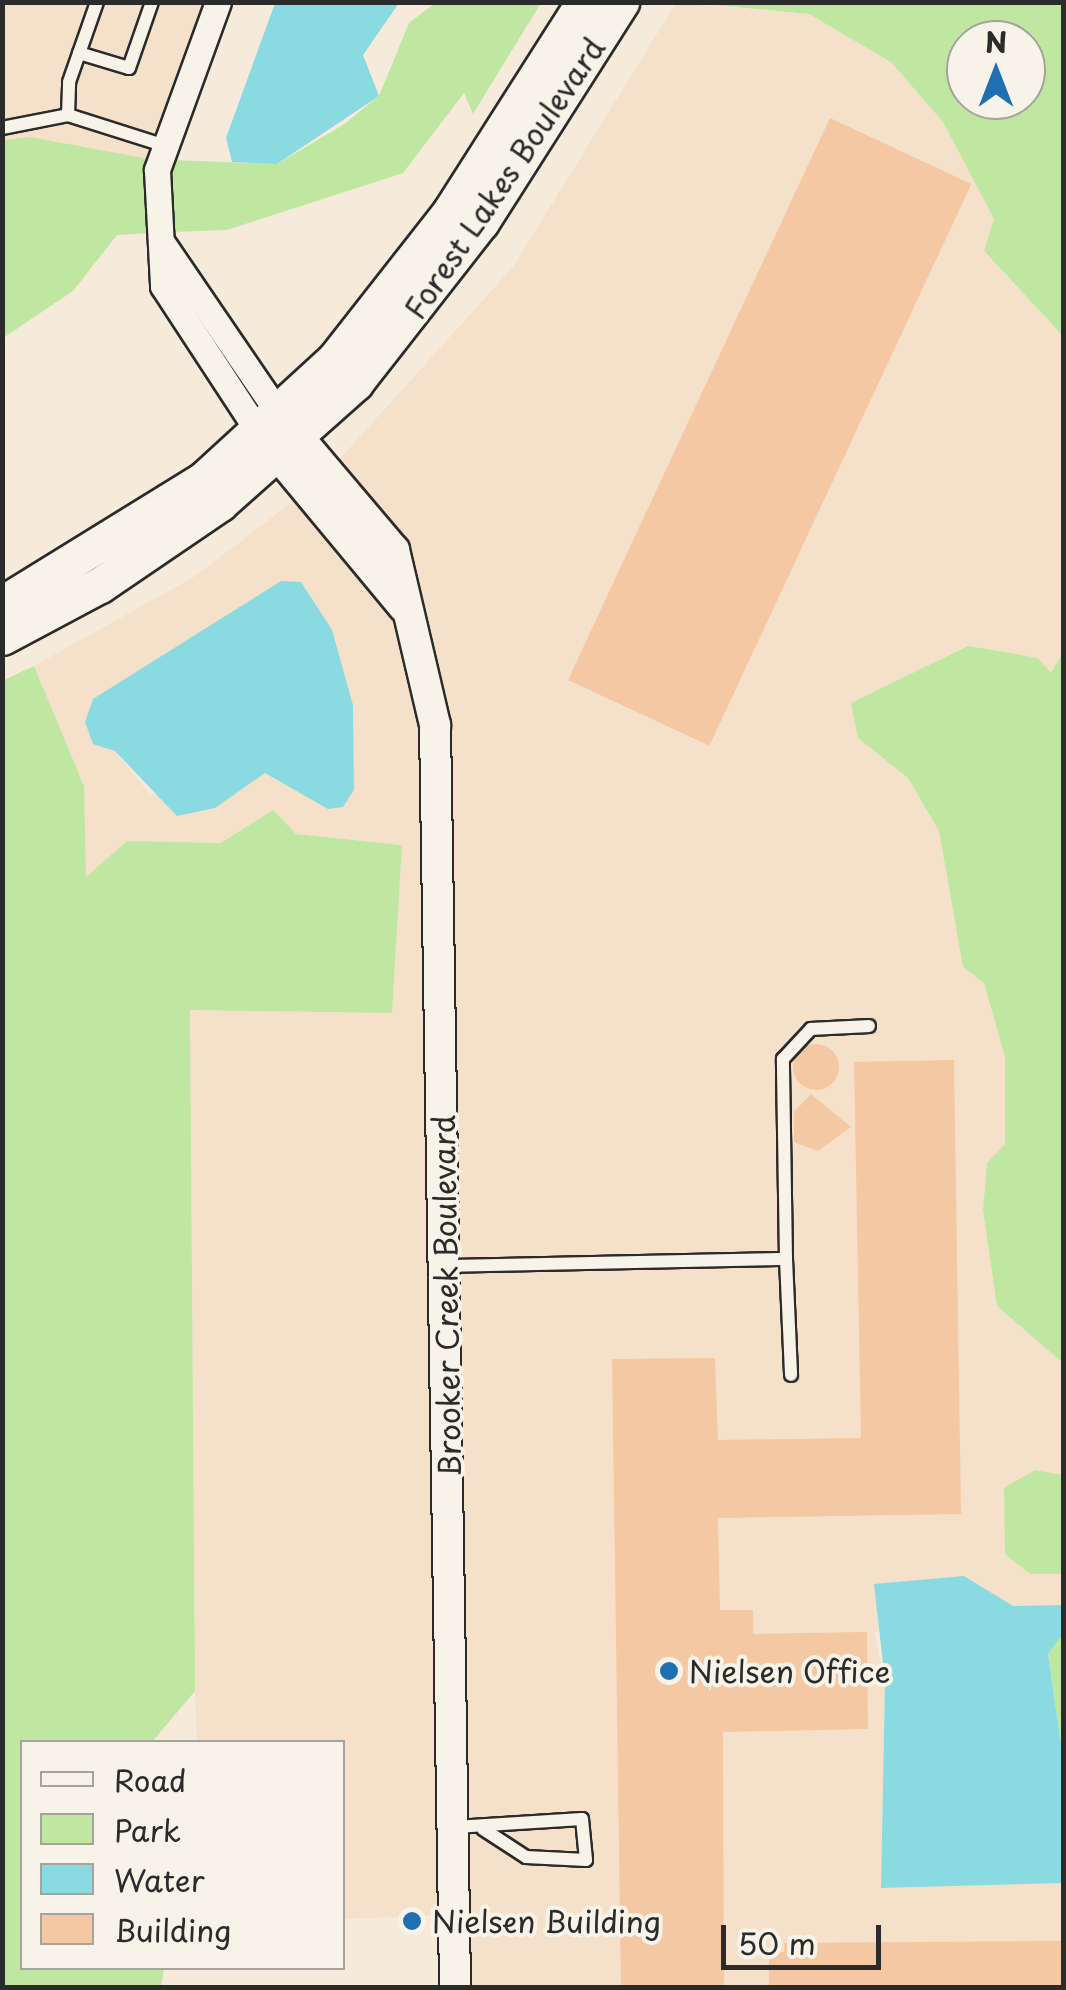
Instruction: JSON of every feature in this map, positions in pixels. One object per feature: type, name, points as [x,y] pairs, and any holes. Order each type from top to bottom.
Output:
[{"type":"main road","name":"Forest Lakes Boulevard","points":[[2,604],[127,534],[279,435],[396,289],[584,2]]},
{"type":"main road","name":"Forest Lakes Boulevard","points":[[2,637],[132,565],[422,304],[621,2]]},
{"type":"street","name":"Brooker Creek Boulevard","points":[[218,2],[157,170],[163,244],[279,435],[406,609],[428,665],[441,782],[455,1988]]},
{"type":"lane","points":[[68,114],[79,53],[97,2]]},
{"type":"lane","points":[[79,53],[128,68],[152,2]]},
{"type":"lane","points":[[2,128],[68,114],[166,146]]},
{"type":"lane","points":[[791,1375],[783,1058],[811,1029],[869,1026]]},
{"type":"lane","points":[[446,1266],[786,1259]]},
{"type":"lane","points":[[452,1827],[483,1829],[582,1819],[586,1860],[526,1857],[483,1829]]},
{"type":"shaded area","points":[[2,3],[206,3],[149,159],[3,140]]},
{"type":"shaded area","points":[[676,3],[809,14],[891,62],[943,122],[994,219],[984,252],[1063,336],[1063,652],[1051,674],[968,646],[851,704],[859,738],[908,778],[939,831],[963,967],[984,983],[1005,1057],[1005,1144],[987,1163],[983,1210],[997,1305],[1064,1363],[1063,1475],[1035,1470],[1030,1574],[1063,1574],[1063,1605],[874,1632],[885,1681],[881,1888],[1063,1883],[1063,1987],[466,1987],[452,782],[438,663],[403,543],[337,462],[513,267]]},
{"type":"shaded area","points":[[299,497],[396,615],[417,668],[430,783],[442,1915],[345,1919],[345,1740],[197,1740],[195,1691],[190,1010],[392,1013],[402,845],[296,834],[273,810],[222,843],[127,841],[85,878],[84,786],[34,666],[194,577]],"holes":[[[280,581],[301,582],[353,705],[354,790],[300,793],[265,773],[215,808],[149,793],[115,751],[93,743],[85,722]]]},
{"type":"green space","points":[[435,3],[541,3],[473,114],[464,93],[403,173],[227,230],[173,232],[172,160],[277,164],[343,125],[379,96],[409,23]]},
{"type":"green space","points":[[691,3],[1063,3],[1063,336],[984,251],[994,219],[943,122],[891,62],[809,14]]},
{"type":"green space","points":[[30,137],[149,159],[151,233],[117,235],[73,291],[3,338],[3,140]]},
{"type":"green space","points":[[968,646],[1038,658],[1051,673],[1063,652],[1063,1363],[997,1306],[983,1210],[987,1163],[1005,1144],[1005,1057],[984,983],[963,967],[939,831],[908,778],[858,738],[851,703]]},
{"type":"green space","points":[[34,666],[84,786],[86,877],[127,841],[221,843],[273,810],[296,834],[402,845],[392,1013],[190,1010],[195,1691],[154,1740],[20,1740],[20,1970],[164,1970],[161,1987],[3,1987],[2,681]]},
{"type":"green space","points":[[1035,1470],[1063,1475],[1063,1574],[1030,1574],[1005,1554],[1004,1488]]},
{"type":"green space","points":[[1063,1634],[1063,1757],[1048,1654]]},
{"type":"water","points":[[275,3],[399,3],[363,55],[379,96],[277,164],[232,162],[226,138]]},
{"type":"water","points":[[281,581],[301,582],[332,630],[353,705],[354,790],[343,807],[328,809],[265,773],[215,808],[177,816],[115,751],[93,744],[85,722],[93,699]]},
{"type":"water","points":[[964,1576],[1013,1606],[1063,1605],[1063,1634],[1048,1654],[1063,1757],[1063,1883],[881,1888],[885,1681],[874,1584]]},
{"type":"building","points":[[830,118],[971,184],[709,746],[568,680]]},
{"type":"building","points":[[816,1044],[832,1051],[839,1067],[832,1083],[816,1090],[800,1083],[793,1067],[800,1051]]},
{"type":"building","points":[[954,1060],[961,1514],[718,1518],[720,1610],[753,1610],[753,1634],[867,1632],[868,1729],[723,1732],[724,1988],[621,1988],[612,1359],[715,1358],[718,1440],[861,1438],[854,1062]]},
{"type":"building","points":[[811,1094],[851,1127],[818,1151],[794,1142],[794,1112]]},
{"type":"building","points":[[1064,1941],[1064,1988],[769,1988],[769,1952],[784,1952],[784,1943]]},
{"type":"place","name":"Nielsen Office","points":[[669,1671]]},
{"type":"place","name":"Nielsen Building","points":[[412,1921]]}]
